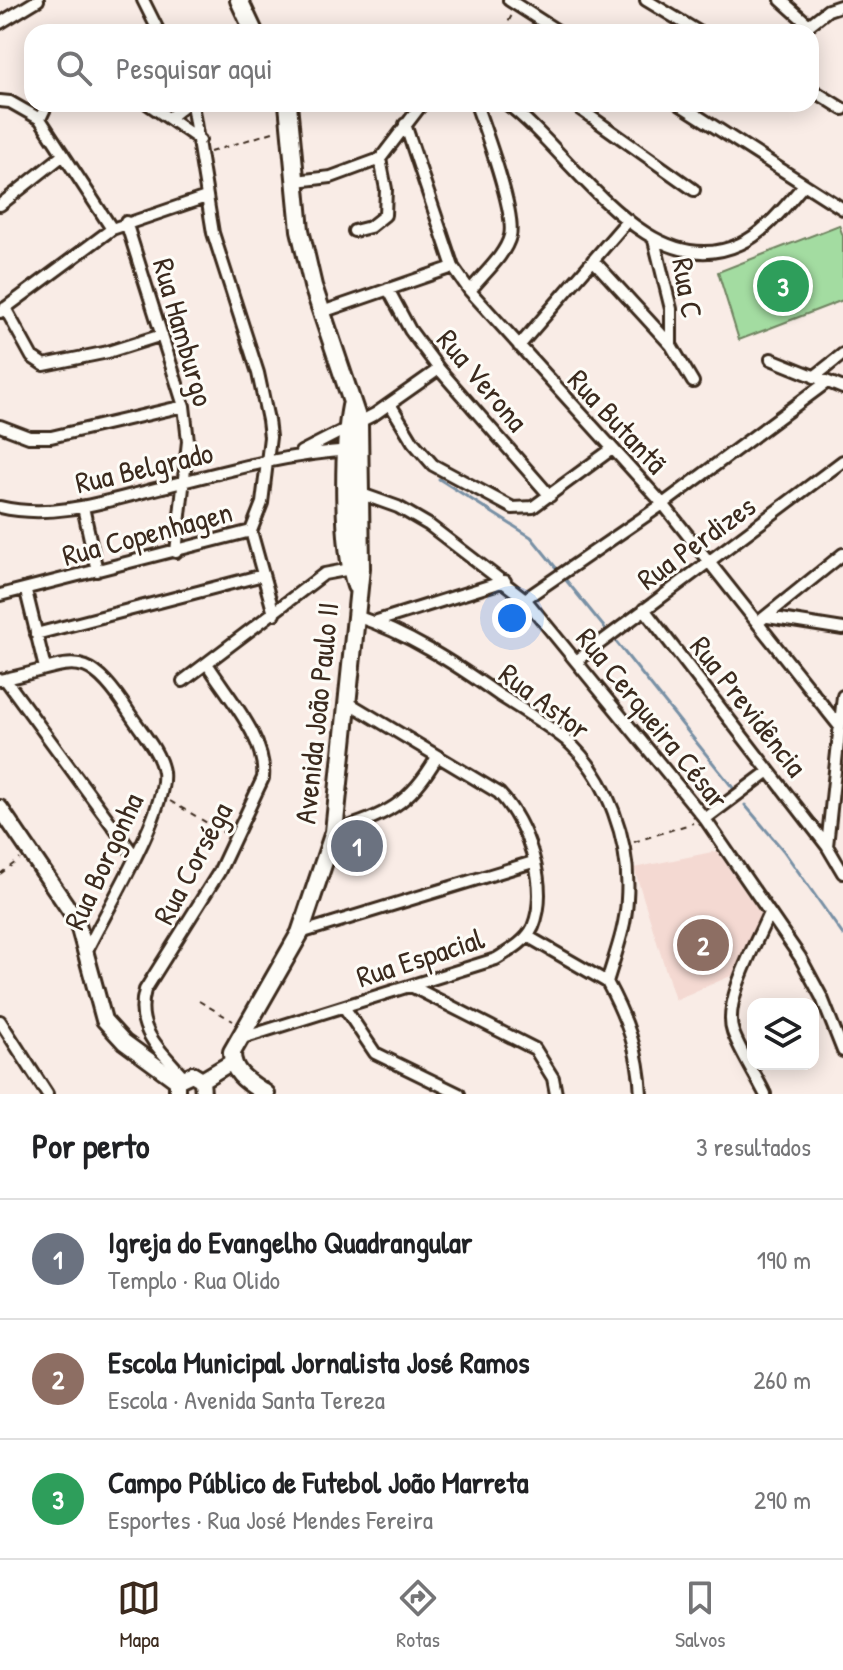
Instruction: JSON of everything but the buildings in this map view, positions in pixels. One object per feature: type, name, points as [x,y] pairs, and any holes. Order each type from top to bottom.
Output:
[{"type":"main road","points":[[239,0],[250,24]]},
{"type":"main road","name":"Avenida João Paulo II","points":[[232,1062],[240,1034],[300,933],[334,832],[356,616],[351,406],[300,230],[289,112]]},
{"type":"main road","points":[[232,1062],[238,1072],[266,1094]]},
{"type":"street","points":[[0,23],[38,0]]},
{"type":"street","points":[[143,0],[155,24]]},
{"type":"street","points":[[646,0],[686,24]]},
{"type":"street","points":[[781,0],[802,24]]},
{"type":"street","points":[[516,2],[548,24]]},
{"type":"street","points":[[811,24],[828,10],[843,5]]},
{"type":"street","points":[[819,94],[843,109]]},
{"type":"street","points":[[0,101],[10,102],[24,110]]},
{"type":"street","points":[[28,112],[40,119],[112,229]]},
{"type":"street","points":[[40,119],[43,112]]},
{"type":"street","points":[[160,112],[200,140]]},
{"type":"street","points":[[169,118],[178,112]]},
{"type":"street","name":"Rua Copenhagen","points":[[0,595],[26,591],[251,531],[262,503],[270,437],[265,401],[213,233],[206,197],[203,154],[191,112]]},
{"type":"street","points":[[296,181],[331,177],[380,159],[415,112]]},
{"type":"street","points":[[470,291],[505,248],[511,234],[507,205],[478,112]]},
{"type":"street","points":[[515,112],[628,220],[654,240],[682,251],[708,252],[728,248],[754,235],[803,186]]},
{"type":"street","points":[[584,112],[694,190]]},
{"type":"street","points":[[691,112],[843,209]]},
{"type":"street","name":"Rua Butantã","points":[[405,124],[453,267],[470,291],[764,619],[840,727]]},
{"type":"street","points":[[0,205],[62,156]]},
{"type":"street","points":[[354,231],[370,227],[385,215],[386,189],[380,159]]},
{"type":"street","points":[[162,335],[108,352],[44,365],[32,357],[3,310],[112,229],[206,197]]},
{"type":"street","points":[[519,346],[628,220]]},
{"type":"street","name":"Rua Hamburgo","points":[[126,222],[184,406],[188,441],[176,552]]},
{"type":"street","name":"Rua C","points":[[654,240],[671,309],[671,345]]},
{"type":"street","points":[[593,260],[671,345],[693,382]]},
{"type":"street","points":[[322,312],[453,267]]},
{"type":"street","name":"Rua Verona","points":[[388,289],[410,330],[439,369],[550,496]]},
{"type":"street","points":[[814,377],[843,354]]},
{"type":"street","points":[[771,359],[843,388]]},
{"type":"street","name":"Rua Belgrado","points":[[0,507],[38,513],[83,507],[296,454],[353,426],[439,369]]},
{"type":"street","points":[[525,599],[663,504],[827,382]]},
{"type":"street","points":[[390,404],[422,454],[447,474],[513,508],[533,507],[612,449]]},
{"type":"street","points":[[0,426],[29,437],[51,437],[184,406]]},
{"type":"street","name":"Rua Belgrado","points":[[296,454],[354,450]]},
{"type":"street","name":"Rua Perdizes","points":[[576,661],[843,461]]},
{"type":"street","name":"Rua Cerqueira César","points":[[355,492],[429,525],[525,599],[705,819],[812,978],[843,1051]]},
{"type":"street","points":[[83,507],[97,571]]},
{"type":"street","points":[[251,531],[274,614]]},
{"type":"street","points":[[764,619],[843,554]]},
{"type":"street","points":[[183,681],[324,574],[355,568]]},
{"type":"street","points":[[36,634],[263,575]]},
{"type":"street","points":[[374,622],[505,581]]},
{"type":"street","points":[[26,591],[45,668]]},
{"type":"street","name":"Rua Previdência","points":[[644,609],[827,846],[843,873]]},
{"type":"street","name":"Rua Astor","points":[[356,616],[439,654],[564,739],[599,782],[610,804],[622,845],[627,899],[623,930],[607,982]]},
{"type":"street","points":[[764,619],[843,629]]},
{"type":"street","name":"Rua Borgonha","points":[[2,679],[45,668],[83,665],[100,673],[112,686],[160,761],[161,797],[86,952]]},
{"type":"street","name":"Rua Corséga","points":[[179,1084],[144,1030],[140,1006],[145,990],[193,917],[234,839],[263,778],[264,766],[255,739],[208,665]]},
{"type":"street","points":[[2,679],[134,855]]},
{"type":"street","points":[[827,846],[843,696]]},
{"type":"street","name":"Rua Espacial","points":[[240,1034],[344,1007],[496,959],[527,936],[538,907],[533,862],[525,832],[512,808],[499,793],[349,703]]},
{"type":"street","points":[[334,832],[362,822],[412,796],[437,757]]},
{"type":"street","points":[[705,819],[769,771]]},
{"type":"street","points":[[0,808],[70,906],[104,1020],[124,1042],[179,1084],[192,1074],[203,1087],[232,1062]]},
{"type":"street","points":[[300,933],[533,862]]},
{"type":"street","points":[[765,1094],[733,1030],[731,1015],[733,999],[769,913]]},
{"type":"street","points":[[527,936],[607,982],[626,1017],[634,1043],[641,1094]]},
{"type":"street","points":[[411,986],[535,1049],[553,1078],[556,1094]]},
{"type":"street","points":[[344,1007],[375,1053],[459,1094]]},
{"type":"street","points":[[0,1021],[47,1094]]},
{"type":"path","points":[[506,24],[516,2]]},
{"type":"path","points":[[203,154],[292,126]]},
{"type":"path","points":[[161,797],[234,839]]},
{"type":"path","points":[[622,845],[705,819]]},
{"type":"path","points":[[0,874],[31,852]]},
{"type":"path","points":[[199,1001],[240,1034]]},
{"type":"shaded area","points":[[717,851],[762,916],[733,975],[675,1000],[634,868]]},
{"type":"green space","points":[[839,225],[843,236],[843,300],[739,340],[718,272]]},
{"type":"waterway","points":[[439,479],[531,537],[608,632]]},
{"type":"waterway","points":[[613,638],[733,788]]},
{"type":"waterway","points":[[745,805],[783,850],[843,935]]},
{"type":"place","name":"Campo Público de Futebol João Marreta","points":[[783,286]]},
{"type":"place","name":"Igreja do Evangelho Quadrangular","points":[[357,846]]},
{"type":"place","name":"Escola Municipal Jornalista José Ramos","points":[[703,945]]}]
